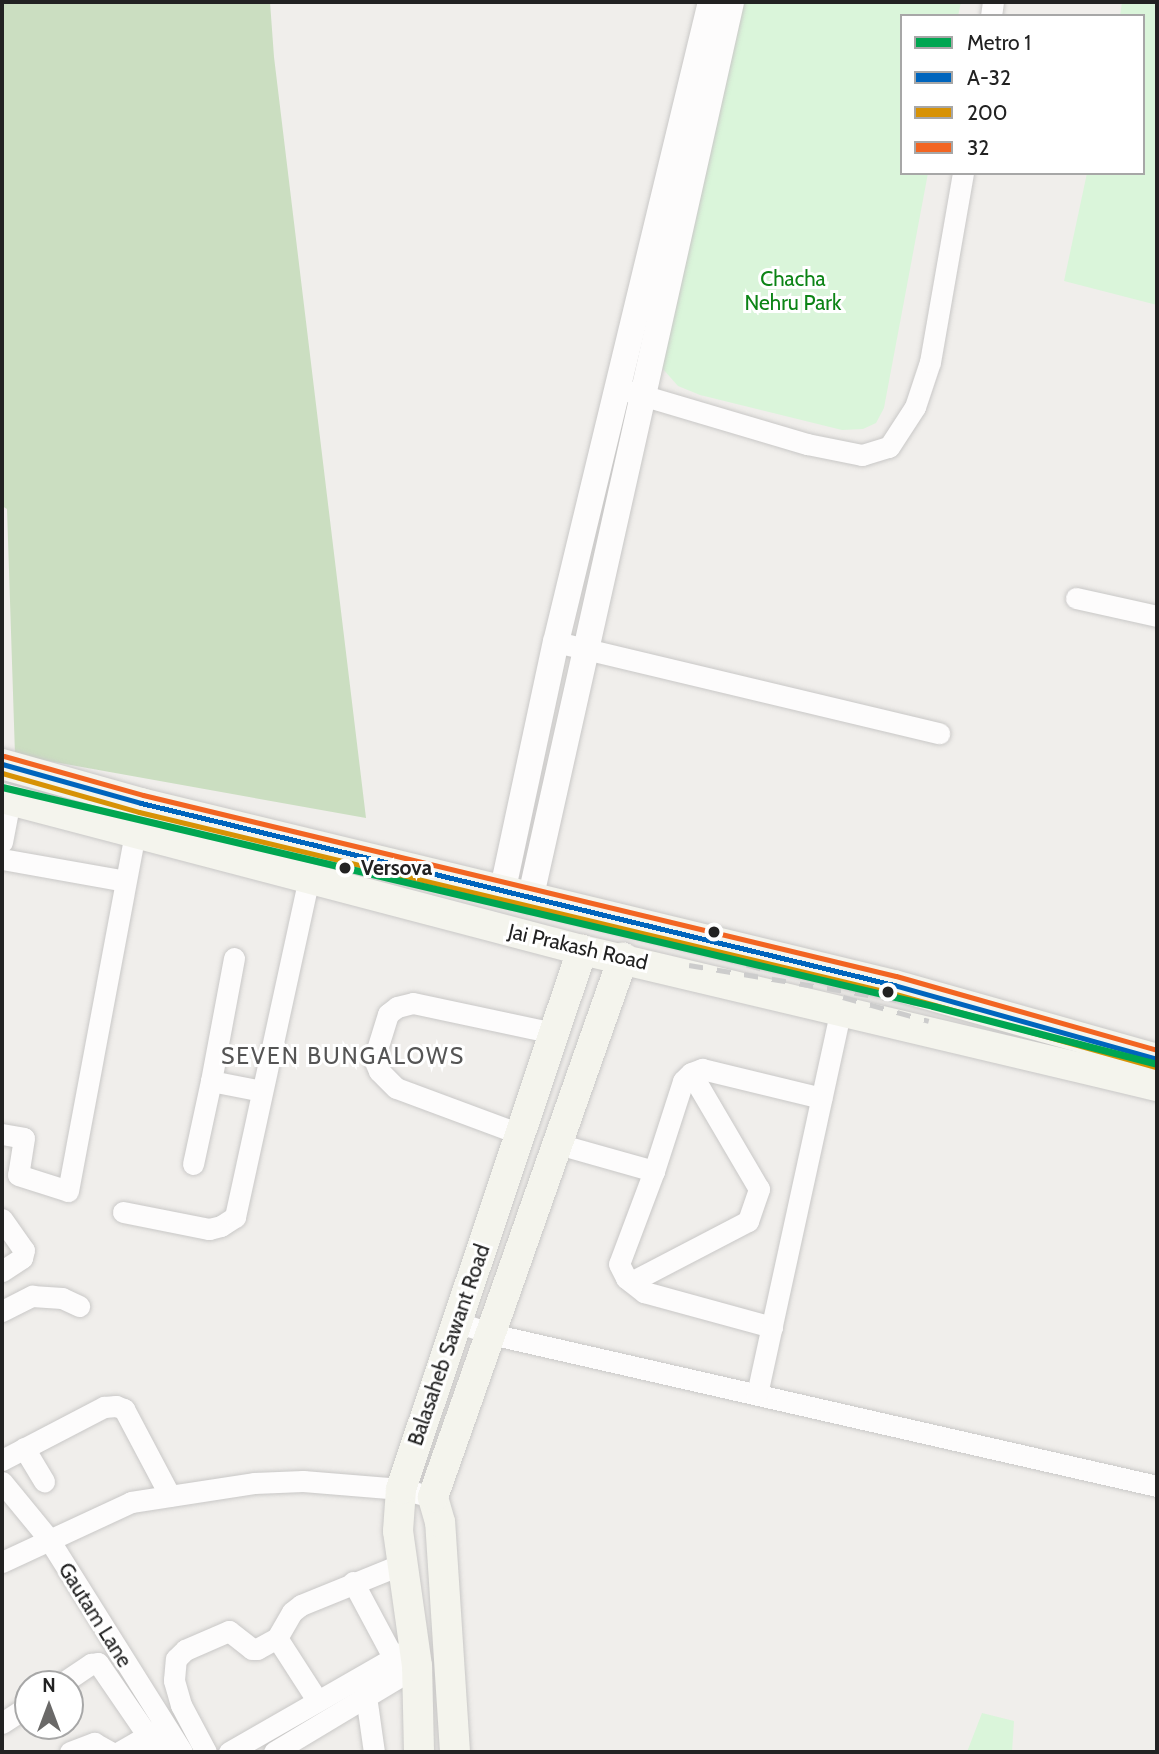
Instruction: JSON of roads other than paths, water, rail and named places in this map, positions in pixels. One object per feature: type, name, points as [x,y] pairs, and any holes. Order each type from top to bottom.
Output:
[{"type":"main road","name":"Jai Prakash Road","points":[[2,764],[141,803],[516,896],[748,948],[894,985],[1157,1059]]},
{"type":"main road","name":"Jai Prakash Road","points":[[6,799],[582,950],[841,1009],[1157,1086]]},
{"type":"main road","name":"Balasaheb Sawant Road","points":[[419,1752],[398,1531],[401,1489],[582,950]]},
{"type":"main road","name":"Balasaheb Sawant Road","points":[[433,1496],[623,958]]},
{"type":"main road","points":[[885,1020],[894,985]]},
{"type":"main road","points":[[433,1496],[440,1522],[455,1752]]},
{"type":"street","points":[[516,896],[539,857],[587,648],[631,392],[711,2]]},
{"type":"street","points":[[516,896],[512,851],[556,642],[631,392],[731,2]]},
{"type":"street","points":[[631,392],[807,444],[862,455],[889,447],[915,407],[930,362],[963,175]]},
{"type":"street","points":[[1076,597],[1157,616]]},
{"type":"street","points":[[556,642],[939,733]]},
{"type":"street","points":[[2,842],[6,799]]},
{"type":"street","points":[[2,1134],[24,1138],[18,1175],[68,1191],[135,832]]},
{"type":"street","points":[[512,851],[539,857]]},
{"type":"street","points":[[2,859],[125,881]]},
{"type":"street","points":[[123,1212],[209,1229],[221,1226],[235,1217],[309,878]]},
{"type":"street","points":[[193,1164],[234,958]]},
{"type":"street","points":[[520,1134],[396,1088],[379,1071],[374,1059],[388,1014],[397,1007],[413,1003],[554,1033]]},
{"type":"street","points":[[757,1394],[841,1009]]},
{"type":"street","points":[[772,1327],[644,1292],[631,1282],[618,1264],[654,1171],[683,1081],[691,1073],[702,1069],[822,1098]]},
{"type":"street","points":[[631,1282],[748,1221],[759,1189],[691,1073]]},
{"type":"street","points":[[211,1081],[262,1091]]},
{"type":"street","points":[[558,1144],[654,1171]]},
{"type":"street","points":[[2,1219],[24,1250],[22,1258],[2,1271]]},
{"type":"street","points":[[2,1311],[32,1296],[62,1298],[79,1306]]},
{"type":"street","points":[[457,1322],[491,1334],[1157,1486]]},
{"type":"street","points":[[2,1460],[104,1407],[116,1406],[124,1409],[170,1496]]},
{"type":"street","points":[[24,1448],[44,1481]]},
{"type":"street","points":[[2,1562],[48,1538],[131,1502],[254,1483],[303,1481],[401,1489],[433,1496]]},
{"type":"street","name":"Gautam Lane","points":[[2,1482],[48,1538],[157,1738],[181,1752]]},
{"type":"street","points":[[206,1752],[181,1705],[174,1680],[176,1659],[185,1650],[229,1631],[252,1648],[276,1638],[292,1612],[301,1605],[402,1564]]},
{"type":"street","points":[[354,1582],[408,1656]]},
{"type":"street","points":[[276,1638],[317,1700]]},
{"type":"street","points":[[274,1752],[366,1696],[408,1656]]},
{"type":"street","points":[[229,1752],[317,1700],[408,1656]]},
{"type":"street","points":[[84,1671],[98,1663],[157,1738],[119,1752]]},
{"type":"street","points":[[366,1696],[374,1752]]},
{"type":"street","points":[[70,1752],[94,1743],[110,1752]]},
{"type":"railway","points":[[693,949],[773,972]]},
{"type":"railway","points":[[689,965],[933,1006]]},
{"type":"railway","points":[[843,997],[929,1021]]},
{"type":"metro line","name":"1","points":[[2,787],[933,1006],[1157,1064]]},
{"type":"place","name":"Versova","points":[[345,868]]},
{"type":"district","name":"SEVEN BUNGALOWS","points":[[343,1056]]},
{"type":"park label","name":"Chacha Nehru Park","points":[[793,291]]}]
